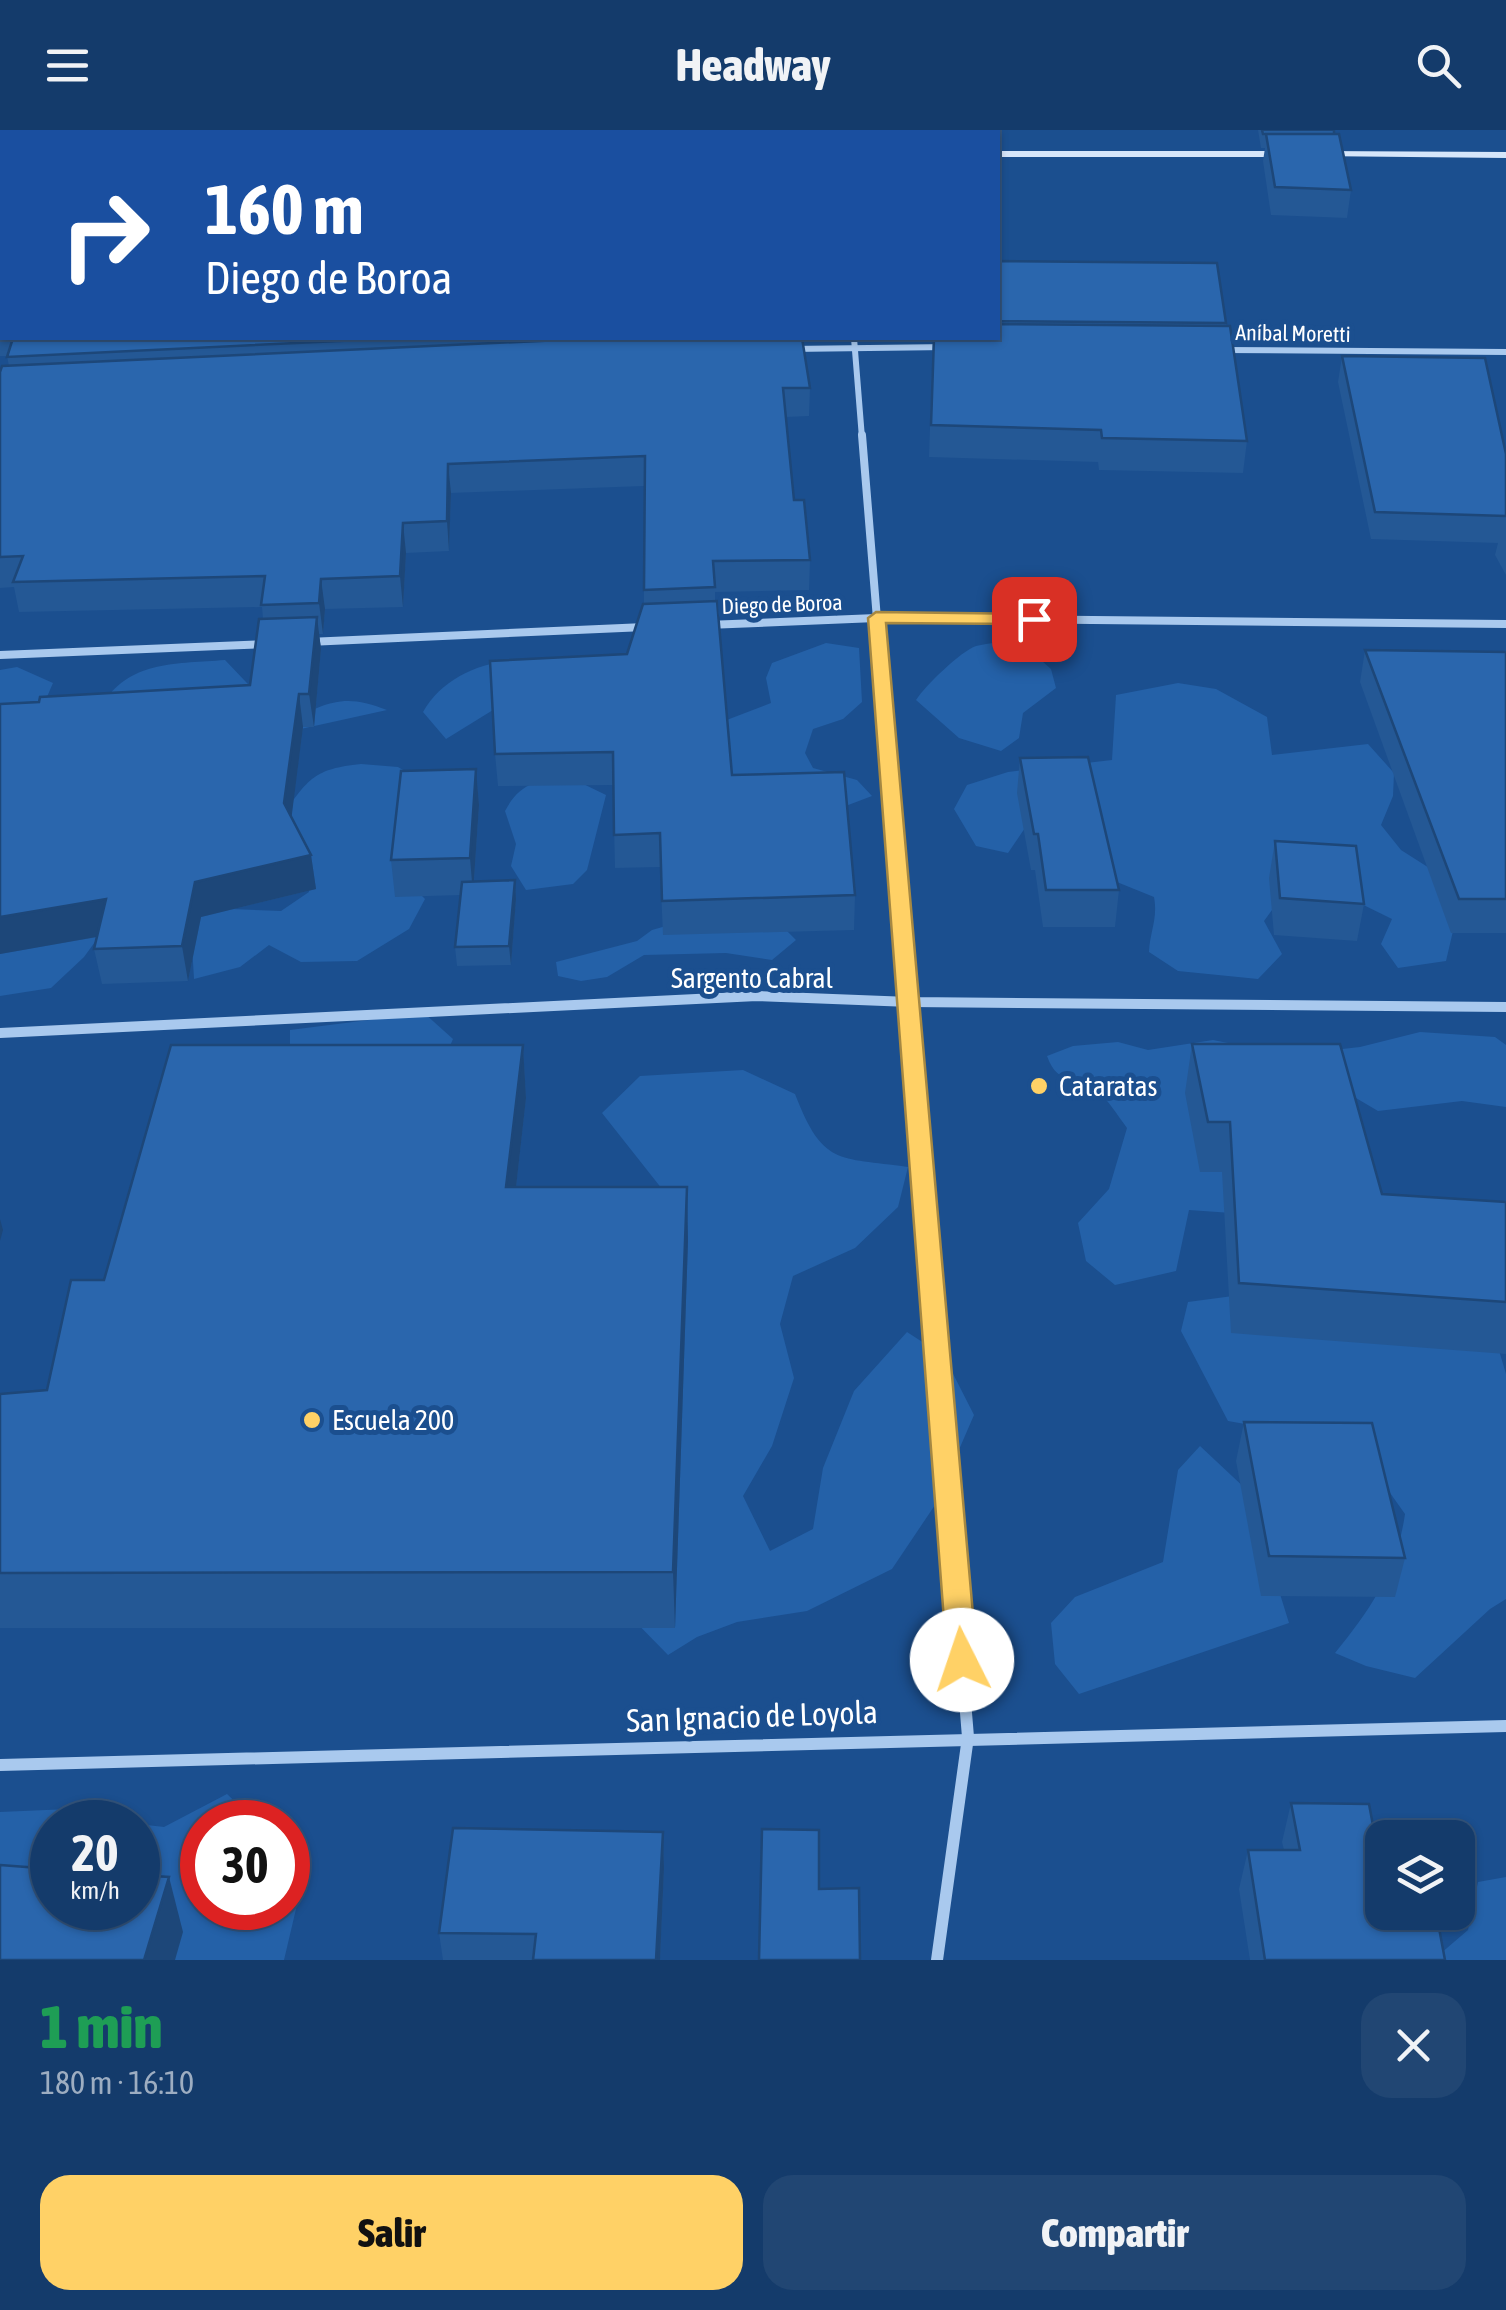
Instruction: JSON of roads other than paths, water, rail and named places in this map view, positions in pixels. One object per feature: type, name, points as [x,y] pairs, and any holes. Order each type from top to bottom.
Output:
[{"type":"main road","points":[[1000,154],[1506,154]]},
{"type":"street","points":[[855,342],[968,1737],[938,1960]]},
{"type":"street","points":[[776,350],[855,342],[954,347]]},
{"type":"street","name":"Aníbal Moretti","points":[[1210,350],[1506,352]]},
{"type":"street","name":"Diego de Boroa","points":[[697,625],[876,618],[1506,624]]},
{"type":"street","points":[[299,642],[657,627]]},
{"type":"street","points":[[0,655],[279,643]]},
{"type":"street","name":"Sargento Cabral","points":[[0,1033],[757,996],[910,1002],[1506,1007]]},
{"type":"street","name":"San Ignacio de Loyola","points":[[0,1765],[1506,1726]]},
{"type":"place","name":"Cataratas","points":[[1039,1086]]},
{"type":"place","name":"Escuela 200","points":[[312,1420]]}]
